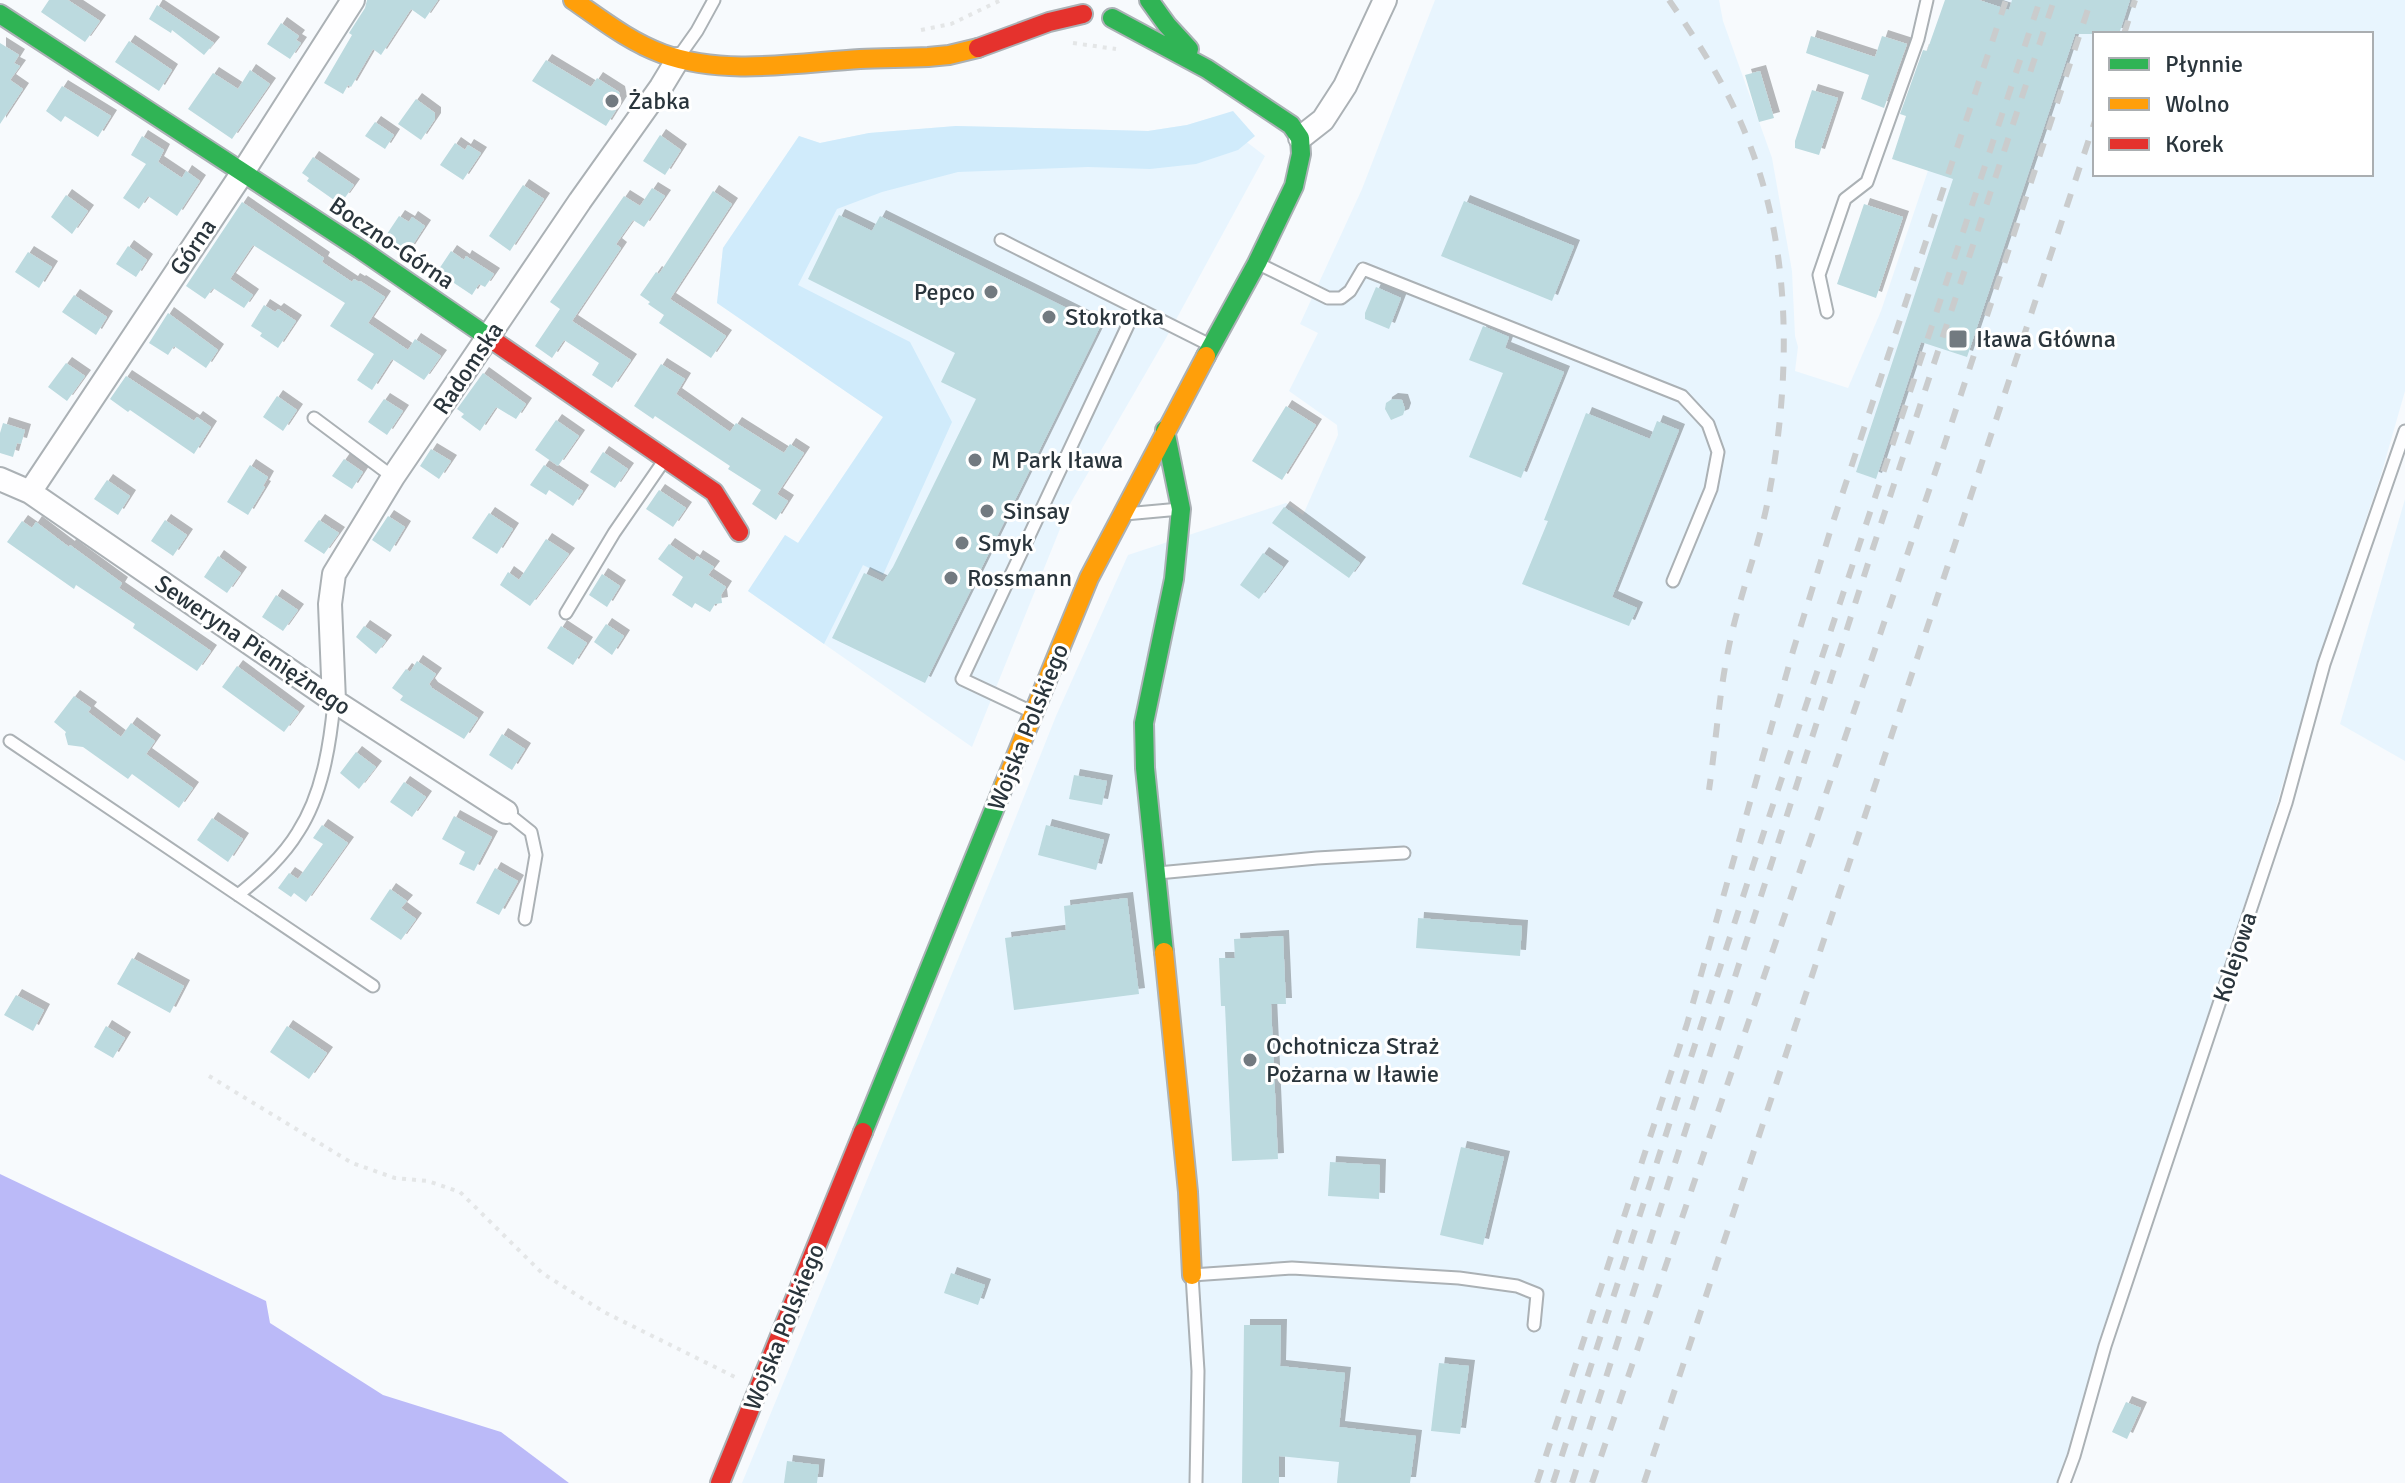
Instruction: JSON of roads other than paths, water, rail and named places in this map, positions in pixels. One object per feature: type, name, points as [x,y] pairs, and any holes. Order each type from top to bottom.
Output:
[{"type":"street","name":"Górna","points":[[30,492],[243,172],[353,0]]},
{"type":"street","points":[[573,0],[639,43],[678,59],[761,65],[949,55],[1005,40],[1061,17],[1083,14],[1112,18],[1123,13],[1136,0]]},
{"type":"street","points":[[1069,0],[1083,14]]},
{"type":"street","points":[[1149,0],[1207,69]]},
{"type":"street","points":[[1112,18],[1207,69],[1291,125],[1300,138],[1323,120],[1345,86],[1385,0]]},
{"type":"street","name":"Boczno-Górna","points":[[6,14],[489,337],[714,492],[739,532]]},
{"type":"street","points":[[886,58],[961,33]]},
{"type":"street","name":"Radomska","points":[[334,701],[330,604],[334,574],[393,477],[678,59]]},
{"type":"street","name":"Wojska Polskiego","points":[[720,1483],[1089,578],[1165,430],[1257,263],[1294,186],[1301,154],[1300,138]]},
{"type":"street","points":[[1165,430],[1181,509],[1174,579],[1144,723],[1145,768],[1188,1192],[1192,1275]]},
{"type":"street","name":"Seweryna Pieniężnego","points":[[0,479],[30,492],[334,701],[506,812]]},
{"type":"lane","points":[[678,59],[714,0]]},
{"type":"lane","points":[[1827,312],[1819,275],[1845,199],[1867,182],[1918,39],[1927,0]]},
{"type":"lane","points":[[1001,240],[1211,345]]},
{"type":"lane","points":[[1257,263],[1328,298],[1341,298],[1350,291],[1363,269],[1682,396],[1708,424],[1718,452],[1711,489],[1673,581]]},
{"type":"lane","points":[[1034,713],[962,679],[1136,308]]},
{"type":"lane","points":[[314,418],[393,477]]},
{"type":"lane","name":"Kolejowa","points":[[2064,1483],[2105,1346],[2282,816],[2324,664],[2405,431]]},
{"type":"lane","points":[[566,613],[614,533],[665,458]]},
{"type":"lane","points":[[1121,515],[1181,509]]},
{"type":"lane","points":[[238,895],[263,874],[297,834],[314,801],[331,732],[334,701]]},
{"type":"lane","points":[[10,741],[373,986]]},
{"type":"lane","points":[[506,812],[531,832],[536,855],[525,919]]},
{"type":"lane","points":[[1155,873],[1404,853]]},
{"type":"lane","points":[[1196,1483],[1198,1371],[1192,1275],[1292,1268],[1459,1278],[1517,1286],[1537,1294],[1534,1325]]},
{"type":"water","points":[[0,1174],[266,1301],[270,1323],[383,1395],[501,1432],[569,1483],[0,1483]]},
{"type":"railway","points":[[1669,0],[1715,71],[1751,148],[1765,190],[1774,234],[1784,322],[1781,412],[1768,500],[1729,646],[1709,790]]},
{"type":"railway","points":[[1537,1483],[1687,1024],[1793,651],[1834,519],[2006,0]]},
{"type":"railway","points":[[1553,1483],[1762,838],[2040,0]]},
{"type":"railway","points":[[1572,1483],[1873,548],[2054,0]]},
{"type":"railway","points":[[1592,1483],[1941,455],[2091,0]]},
{"type":"railway","points":[[2125,32],[2135,0]]},
{"type":"railway","points":[[1644,1483],[2093,127]]},
{"type":"place","name":"Żabka","points":[[612,101]]},
{"type":"place","name":"Pepco","points":[[991,292]]},
{"type":"place","name":"Stokrotka","points":[[1049,317]]},
{"type":"place","name":"Iława Główna","points":[[1958,339]]},
{"type":"place","name":"M Park Iława","points":[[975,460]]},
{"type":"place","name":"Sinsay","points":[[987,511]]},
{"type":"place","name":"Smyk","points":[[962,543]]},
{"type":"place","name":"Rossmann","points":[[951,578]]},
{"type":"place","name":"Ochotnicza Straż Pożarna w Iławie","points":[[1250,1060]]}]
